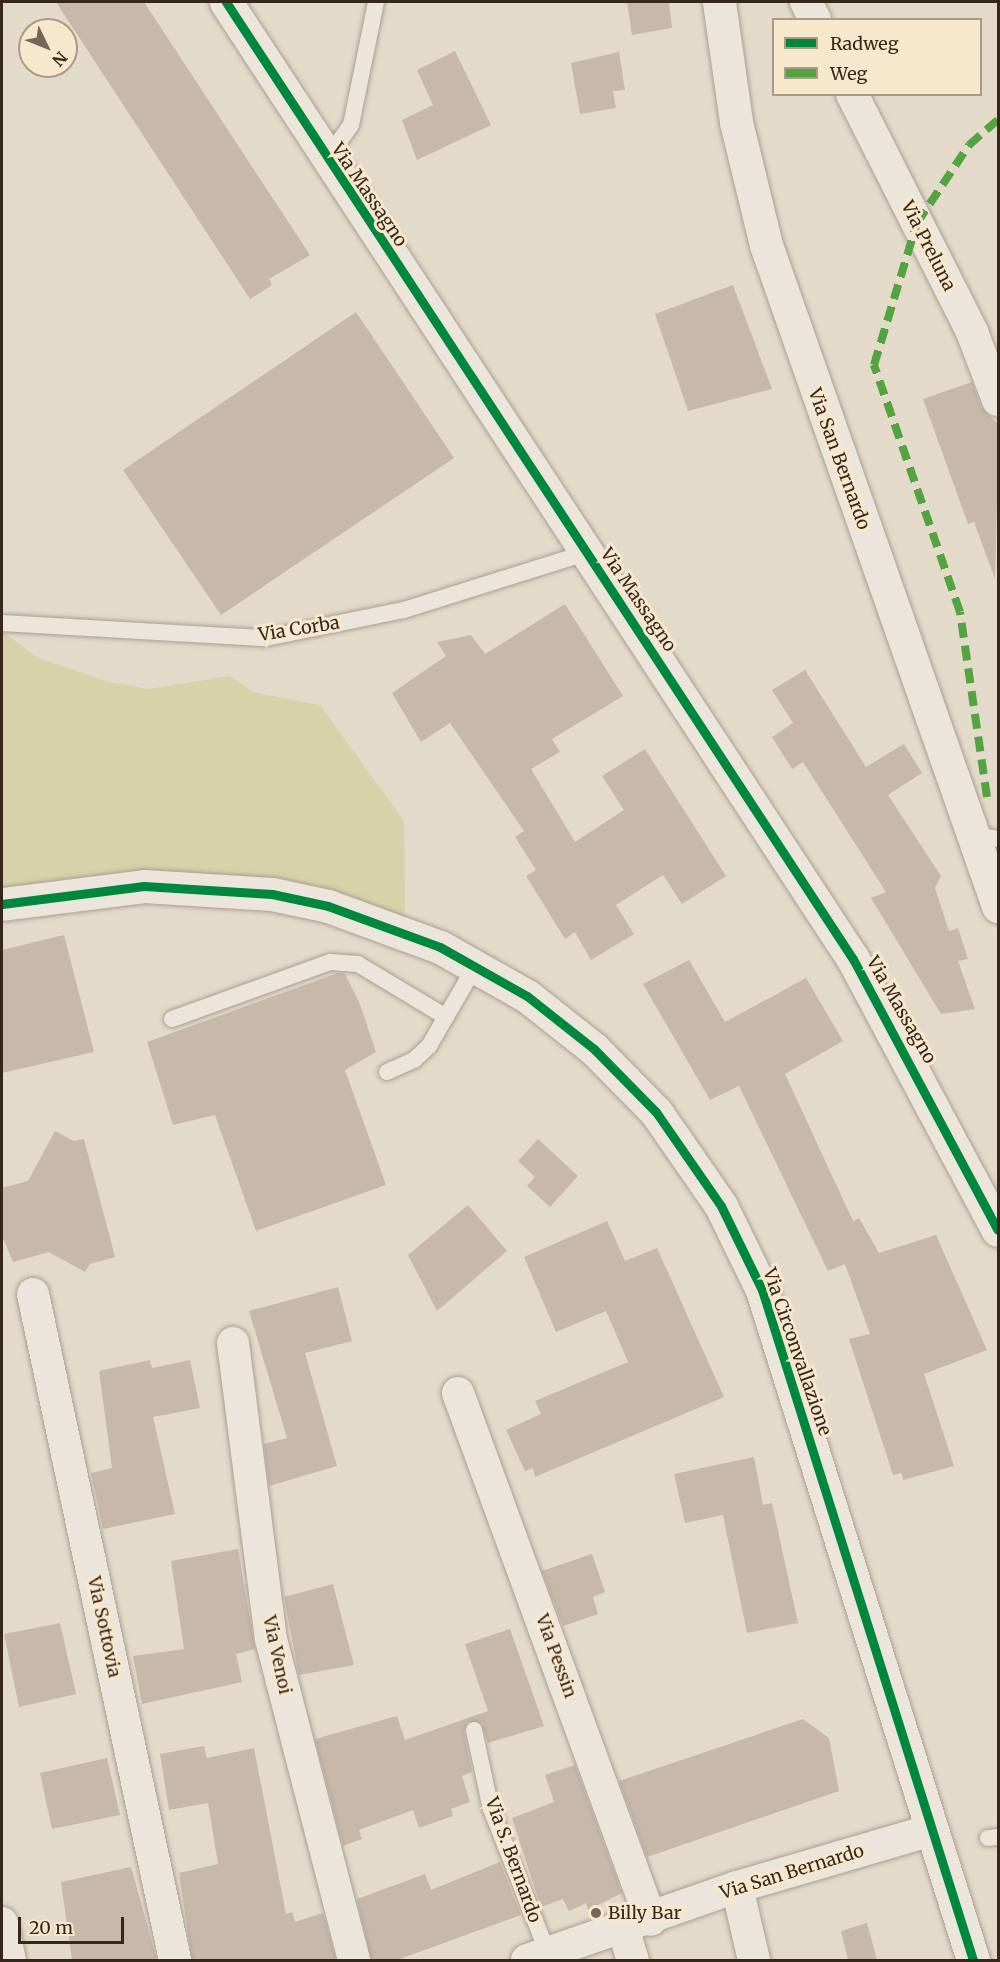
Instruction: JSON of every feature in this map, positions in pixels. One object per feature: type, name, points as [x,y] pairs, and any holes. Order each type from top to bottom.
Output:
[{"type":"street","name":"Via Massagno","points":[[226,2],[326,160],[853,959],[999,1230]]},
{"type":"street","name":"Via San Bernardo","points":[[719,2],[736,122],[766,244],[986,837],[999,906]]},
{"type":"street","points":[[806,2],[814,18]]},
{"type":"street","name":"Via Preluna","points":[[853,96],[972,332],[999,400]]},
{"type":"street","name":"Via Circonvallazione","points":[[2,904],[144,886],[272,894],[405,932],[476,965],[564,1023],[622,1075],[678,1141],[721,1206],[762,1290],[792,1380],[929,1831]]},
{"type":"street","name":"Via Sottovia","points":[[33,1293],[175,1960]]},
{"type":"street","name":"Via Venoi","points":[[233,1343],[271,1639],[354,1960]]},
{"type":"street","name":"Via Pessin","points":[[458,1393],[637,1924],[633,1960]]},
{"type":"street","name":"Via San Bernardo","points":[[538,1957],[737,1887],[929,1831]]},
{"type":"street","points":[[929,1831],[973,1960]]},
{"type":"street","points":[[737,1887],[754,1960]]},
{"type":"street","points":[[2,1923],[10,1960]]},
{"type":"lane","points":[[326,160],[351,125],[376,2]]},
{"type":"lane","name":"Via Corba","points":[[2,623],[266,638],[404,610],[586,553]]},
{"type":"lane","points":[[172,1019],[330,962],[358,964],[446,1017]]},
{"type":"lane","points":[[387,1072],[421,1056],[476,965]]},
{"type":"lane","name":"Via S. Bernardo","points":[[474,1730],[492,1809],[538,1957]]},
{"type":"shaded area","points":[[2,631],[38,658],[109,682],[148,689],[230,676],[253,692],[320,705],[404,821],[405,932],[272,894],[2,904]]},
{"type":"building","points":[[56,2],[144,2],[310,255],[269,279],[272,285],[250,299],[78,36],[78,18],[66,18]]},
{"type":"building","points":[[627,2],[669,2],[672,28],[632,35]]},
{"type":"building","points":[[455,51],[491,125],[417,160],[402,120],[433,105],[417,70]]},
{"type":"building","points":[[619,52],[625,90],[613,91],[616,108],[580,114],[571,63]]},
{"type":"building","points":[[733,285],[772,389],[688,411],[655,314]]},
{"type":"building","points":[[356,312],[454,458],[221,615],[123,470]]},
{"type":"building","points":[[972,382],[981,407],[999,425],[995,579],[974,522],[968,524],[923,399]]},
{"type":"building","points":[[565,604],[623,696],[552,739],[560,752],[531,769],[575,842],[624,810],[602,776],[645,749],[726,876],[682,904],[663,875],[616,905],[634,934],[591,960],[575,932],[565,939],[526,876],[536,870],[515,837],[524,831],[450,723],[421,742],[392,693],[446,656],[437,642],[471,635],[485,654]]},
{"type":"building","points":[[805,670],[866,767],[904,744],[922,773],[888,795],[941,876],[935,888],[949,931],[958,928],[968,959],[958,961],[975,1009],[941,1014],[871,898],[886,892],[803,762],[792,769],[772,737],[793,723],[772,690]]},
{"type":"building","points":[[64,935],[94,1052],[2,1073],[2,950]]},
{"type":"building","points":[[689,960],[725,1022],[806,978],[843,1041],[785,1074],[853,1221],[859,1218],[879,1253],[936,1235],[987,1350],[924,1374],[954,1466],[903,1480],[902,1473],[893,1475],[849,1339],[870,1334],[845,1264],[828,1271],[739,1086],[710,1100],[643,984]]},
{"type":"building","points":[[338,973],[345,974],[360,1004],[376,1052],[345,1070],[386,1185],[256,1231],[215,1115],[173,1125],[147,1042]]},
{"type":"building","points":[[55,1131],[74,1141],[84,1139],[115,1257],[90,1264],[85,1272],[49,1252],[13,1262],[2,1236],[2,1188],[28,1181]]},
{"type":"building","points":[[538,1139],[578,1176],[550,1207],[527,1186],[535,1177],[518,1161]]},
{"type":"building","points":[[468,1205],[507,1251],[437,1311],[408,1255]]},
{"type":"building","points":[[607,1221],[625,1261],[657,1248],[724,1397],[535,1477],[533,1468],[525,1471],[506,1430],[541,1414],[535,1401],[628,1362],[606,1311],[556,1332],[524,1257]]},
{"type":"building","points":[[338,1287],[352,1341],[305,1353],[337,1466],[269,1486],[264,1444],[287,1438],[249,1311]]},
{"type":"building","points":[[150,1360],[152,1368],[190,1360],[200,1408],[153,1417],[175,1514],[103,1529],[91,1473],[112,1468],[99,1371]]},
{"type":"building","points":[[754,1457],[763,1505],[772,1503],[798,1623],[747,1633],[723,1515],[685,1523],[674,1474]]},
{"type":"building","points":[[238,1549],[255,1649],[236,1654],[242,1682],[142,1704],[133,1656],[184,1649],[171,1561]]},
{"type":"building","points":[[592,1554],[605,1592],[593,1597],[598,1614],[563,1626],[542,1571]]},
{"type":"building","points":[[333,1584],[354,1665],[299,1675],[284,1597]]},
{"type":"building","points":[[60,1623],[76,1694],[19,1707],[4,1634]]},
{"type":"building","points":[[510,1629],[544,1726],[488,1743],[481,1723],[467,1722],[464,1732],[472,1772],[462,1776],[470,1802],[451,1809],[453,1816],[419,1828],[413,1810],[359,1830],[362,1839],[343,1846],[315,1739],[397,1716],[405,1740],[488,1711],[465,1644]]},
{"type":"building","points":[[803,1719],[829,1738],[839,1791],[647,1857],[619,1781]]},
{"type":"building","points":[[204,1746],[207,1758],[254,1748],[286,1914],[292,1912],[295,1922],[323,1913],[336,1960],[192,1960],[179,1873],[218,1864],[208,1803],[169,1810],[160,1754]]},
{"type":"building","points":[[107,1758],[120,1815],[52,1829],[40,1773]]},
{"type":"building","points":[[575,1765],[622,1893],[588,1910],[586,1903],[569,1911],[563,1899],[541,1907],[512,1818],[554,1802],[545,1775]]},
{"type":"building","points":[[500,1862],[521,1915],[397,1960],[371,1960],[357,1899],[425,1874],[431,1890]]},
{"type":"building","points":[[131,1867],[157,1960],[72,1960],[61,1882]]},
{"type":"building","points":[[867,1923],[877,1960],[848,1960],[841,1931]]},
{"type":"marked path","points":[[987,797],[960,612],[874,365],[917,223],[969,145],[998,120]]},
{"type":"cycle path","points":[[226,2],[853,959],[998,1230]]},
{"type":"cycle path","points":[[2,904],[144,886],[272,894],[328,906],[440,947],[527,996],[594,1049],[656,1112],[721,1206],[762,1290],[973,1960]]},
{"type":"place","name":"Billy Bar","points":[[596,1913]]}]
